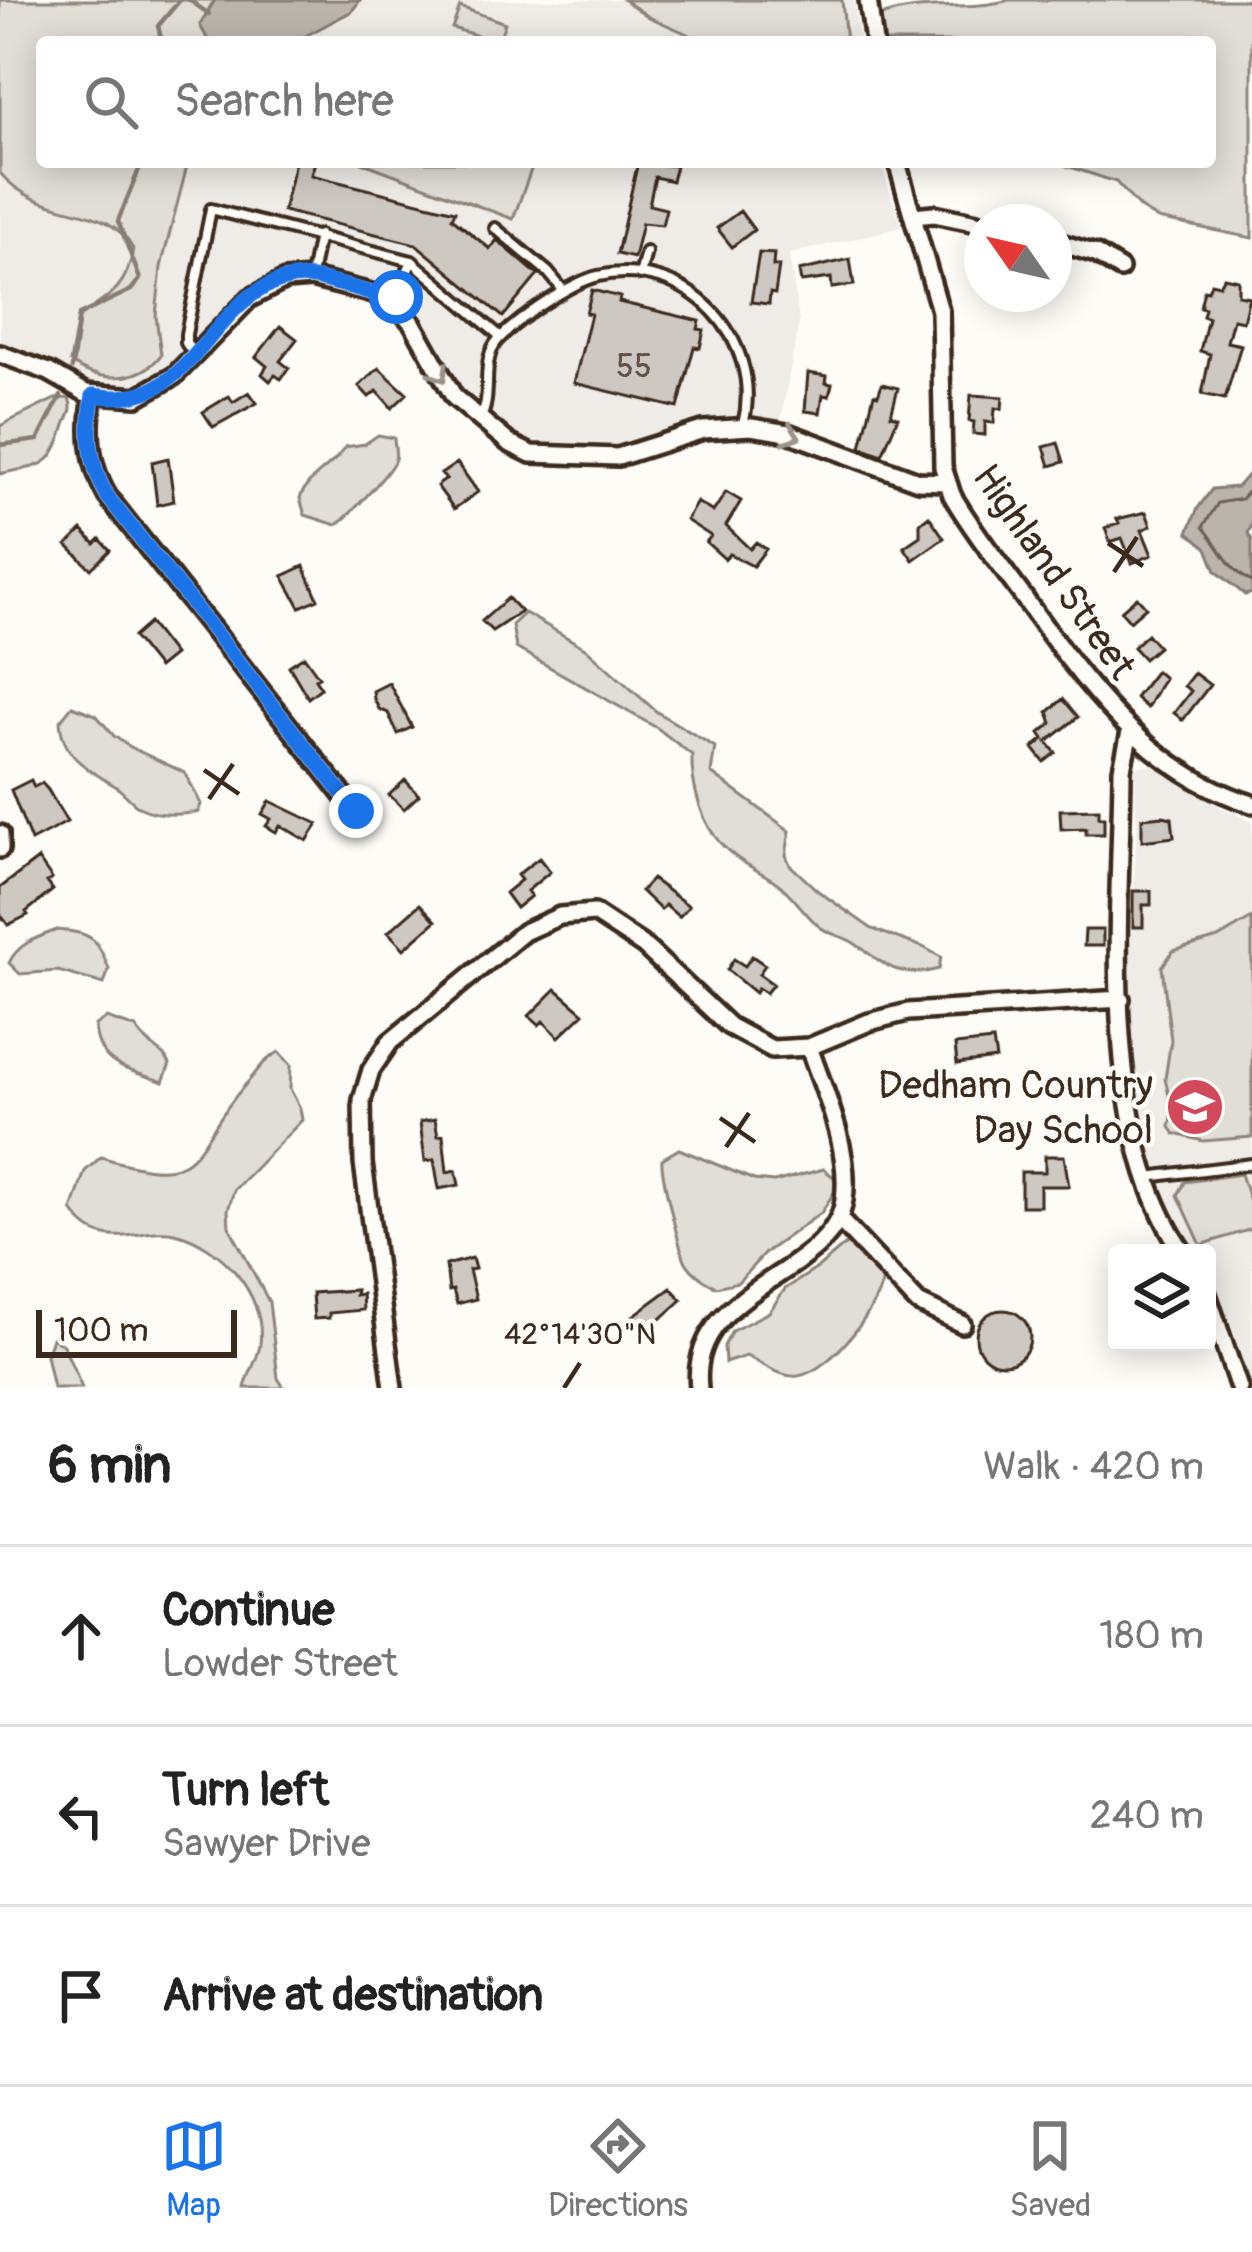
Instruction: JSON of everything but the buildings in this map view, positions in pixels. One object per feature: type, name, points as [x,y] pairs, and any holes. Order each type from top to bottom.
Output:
[{"type":"street","points":[[868,0],[873,36]]},
{"type":"street","name":"Highland Street","points":[[899,168],[942,322],[946,482],[960,509],[1073,667],[1130,731],[1160,758],[1252,804]]},
{"type":"street","points":[[914,216],[934,214],[964,220]]},
{"type":"street","points":[[1072,247],[1120,269]]},
{"type":"street","points":[[0,353],[93,395],[128,398],[147,394],[165,383],[250,298],[285,280],[311,278],[368,291],[392,303],[413,324],[451,393],[509,442],[531,454],[590,459],[627,455],[703,430],[743,426],[788,433],[918,481],[946,482]]},
{"type":"street","points":[[93,395],[89,443],[107,496],[356,811]]},
{"type":"street","points":[[1130,731],[1122,769],[1121,999],[1126,1099],[1147,1177],[1177,1244]]},
{"type":"street","points":[[0,834],[0,849]]},
{"type":"street","points":[[394,1388],[363,1163],[362,1100],[371,1070],[390,1042],[524,932],[560,916],[594,913],[644,946],[701,1002],[753,1042],[772,1049],[809,1047],[908,1012],[1121,999]]},
{"type":"street","points":[[699,1388],[699,1363],[716,1325],[742,1298],[810,1250],[839,1219],[845,1198],[843,1153],[809,1047]]},
{"type":"street","points":[[839,1219],[918,1303],[962,1324]]},
{"type":"street","points":[[1216,1320],[1239,1388]]},
{"type":"lane","points":[[194,354],[186,334],[211,208],[412,261],[501,337]]},
{"type":"lane","points":[[495,228],[563,290]]},
{"type":"lane","points":[[311,278],[319,235]]},
{"type":"lane","points":[[640,275],[646,252]]},
{"type":"lane","points":[[392,303],[412,261]]},
{"type":"lane","points":[[480,419],[486,409],[492,350],[501,337],[563,290],[596,277],[640,275],[688,291],[724,325],[750,388],[743,426]]},
{"type":"lane","points":[[1147,1177],[1252,1164]]},
{"type":"shaded area","points":[[0,0],[854,0],[858,36],[36,36],[36,168],[882,168],[902,227],[789,254],[799,322],[780,423],[708,421],[608,450],[533,446],[460,392],[420,320],[397,297],[371,284],[305,270],[282,273],[245,292],[176,362],[144,386],[94,388],[0,345]]},
{"type":"shaded area","points":[[0,0],[215,0],[205,20],[207,36],[36,36],[36,168],[186,168],[161,267],[156,316],[161,355],[152,364],[117,377],[70,362],[78,318],[121,283],[133,249],[107,222],[35,199],[0,173]]},
{"type":"shaded area","points":[[624,0],[842,0],[845,36],[692,36]]},
{"type":"shaded area","points":[[1009,0],[1252,0],[1252,238],[1158,219],[1140,208],[1116,182],[1073,168],[1216,168],[1216,36],[881,36],[879,17],[911,9]]},
{"type":"shaded area","points":[[460,7],[505,23],[500,36],[452,28]]},
{"type":"shaded area","points":[[377,168],[532,168],[513,219]]},
{"type":"shaded area","points":[[69,398],[70,412],[49,458],[0,474],[0,426],[55,399]]},
{"type":"shaded area","points":[[378,435],[394,438],[396,456],[368,494],[336,525],[305,515],[300,498],[309,483],[345,447],[365,444]]},
{"type":"shaded area","points":[[525,613],[585,648],[657,712],[715,747],[711,773],[790,831],[786,855],[790,865],[872,929],[941,957],[939,969],[912,973],[883,963],[820,927],[780,885],[727,850],[700,807],[692,755],[657,728],[516,648],[512,625]]},
{"type":"shaded area","points":[[72,706],[96,715],[132,748],[185,773],[201,804],[198,812],[170,814],[141,808],[84,766],[70,752],[62,733],[60,721]]},
{"type":"shaded area","name":"Dedham Country Day School","points":[[1155,765],[1252,822],[1252,1388],[1247,1388],[1234,1332],[1216,1291],[1216,1244],[1191,1244],[1169,1215],[1143,1146],[1131,1067],[1134,767]]},
{"type":"shaded area","points":[[1252,918],[1252,1137],[1203,1141],[1175,1134],[1170,1127],[1173,1112],[1165,1079],[1171,1040],[1162,967],[1173,951],[1218,938]]},
{"type":"shaded area","points":[[57,930],[85,935],[96,943],[109,969],[104,984],[58,971],[20,974],[9,963],[23,946]]},
{"type":"shaded area","points":[[106,1018],[136,1028],[163,1054],[170,1064],[163,1082],[109,1059],[95,1025]]},
{"type":"shaded area","points":[[279,1052],[291,1065],[290,1089],[302,1120],[234,1190],[228,1210],[229,1226],[269,1302],[278,1378],[284,1388],[245,1388],[259,1349],[260,1325],[248,1290],[224,1260],[175,1233],[109,1236],[96,1232],[72,1210],[85,1171],[101,1157],[161,1169],[179,1167],[192,1158],[246,1084]]},
{"type":"shaded area","points":[[679,1149],[754,1180],[774,1182],[824,1169],[837,1180],[837,1188],[821,1213],[766,1252],[738,1282],[716,1287],[689,1266],[675,1228],[662,1159]]},
{"type":"shaded area","points":[[1241,1174],[1252,1208],[1252,1229],[1201,1244],[1178,1195],[1185,1182]]},
{"type":"shaded area","points":[[853,1238],[884,1273],[865,1318],[840,1349],[798,1376],[746,1356],[725,1363],[724,1346],[732,1331],[769,1312],[785,1289]]},
{"type":"shaded area","points":[[52,1338],[63,1345],[82,1388],[53,1388],[46,1355]]},
{"type":"water","points":[[215,0],[360,0],[352,11],[305,36],[206,36],[200,25]]},
{"type":"water","points":[[1252,470],[1248,533],[1252,593],[1245,595],[1216,571],[1207,548],[1188,532],[1212,489],[1237,487]]},
{"type":"waterway","points":[[160,36],[158,26],[180,0]]},
{"type":"waterway","points":[[189,0],[209,14]]},
{"type":"waterway","points":[[72,368],[79,315],[131,290],[140,279],[118,221],[140,168]]},
{"type":"waterway","points":[[0,445],[38,440],[61,396]]},
{"type":"place","name":"Dedham Country Day School","points":[[1195,1107]]},
{"type":"route","points":[[356,811],[107,496],[91,451],[91,409],[93,395],[128,398],[165,383],[244,303],[285,280],[319,279],[368,291],[392,303],[396,297]]}]
